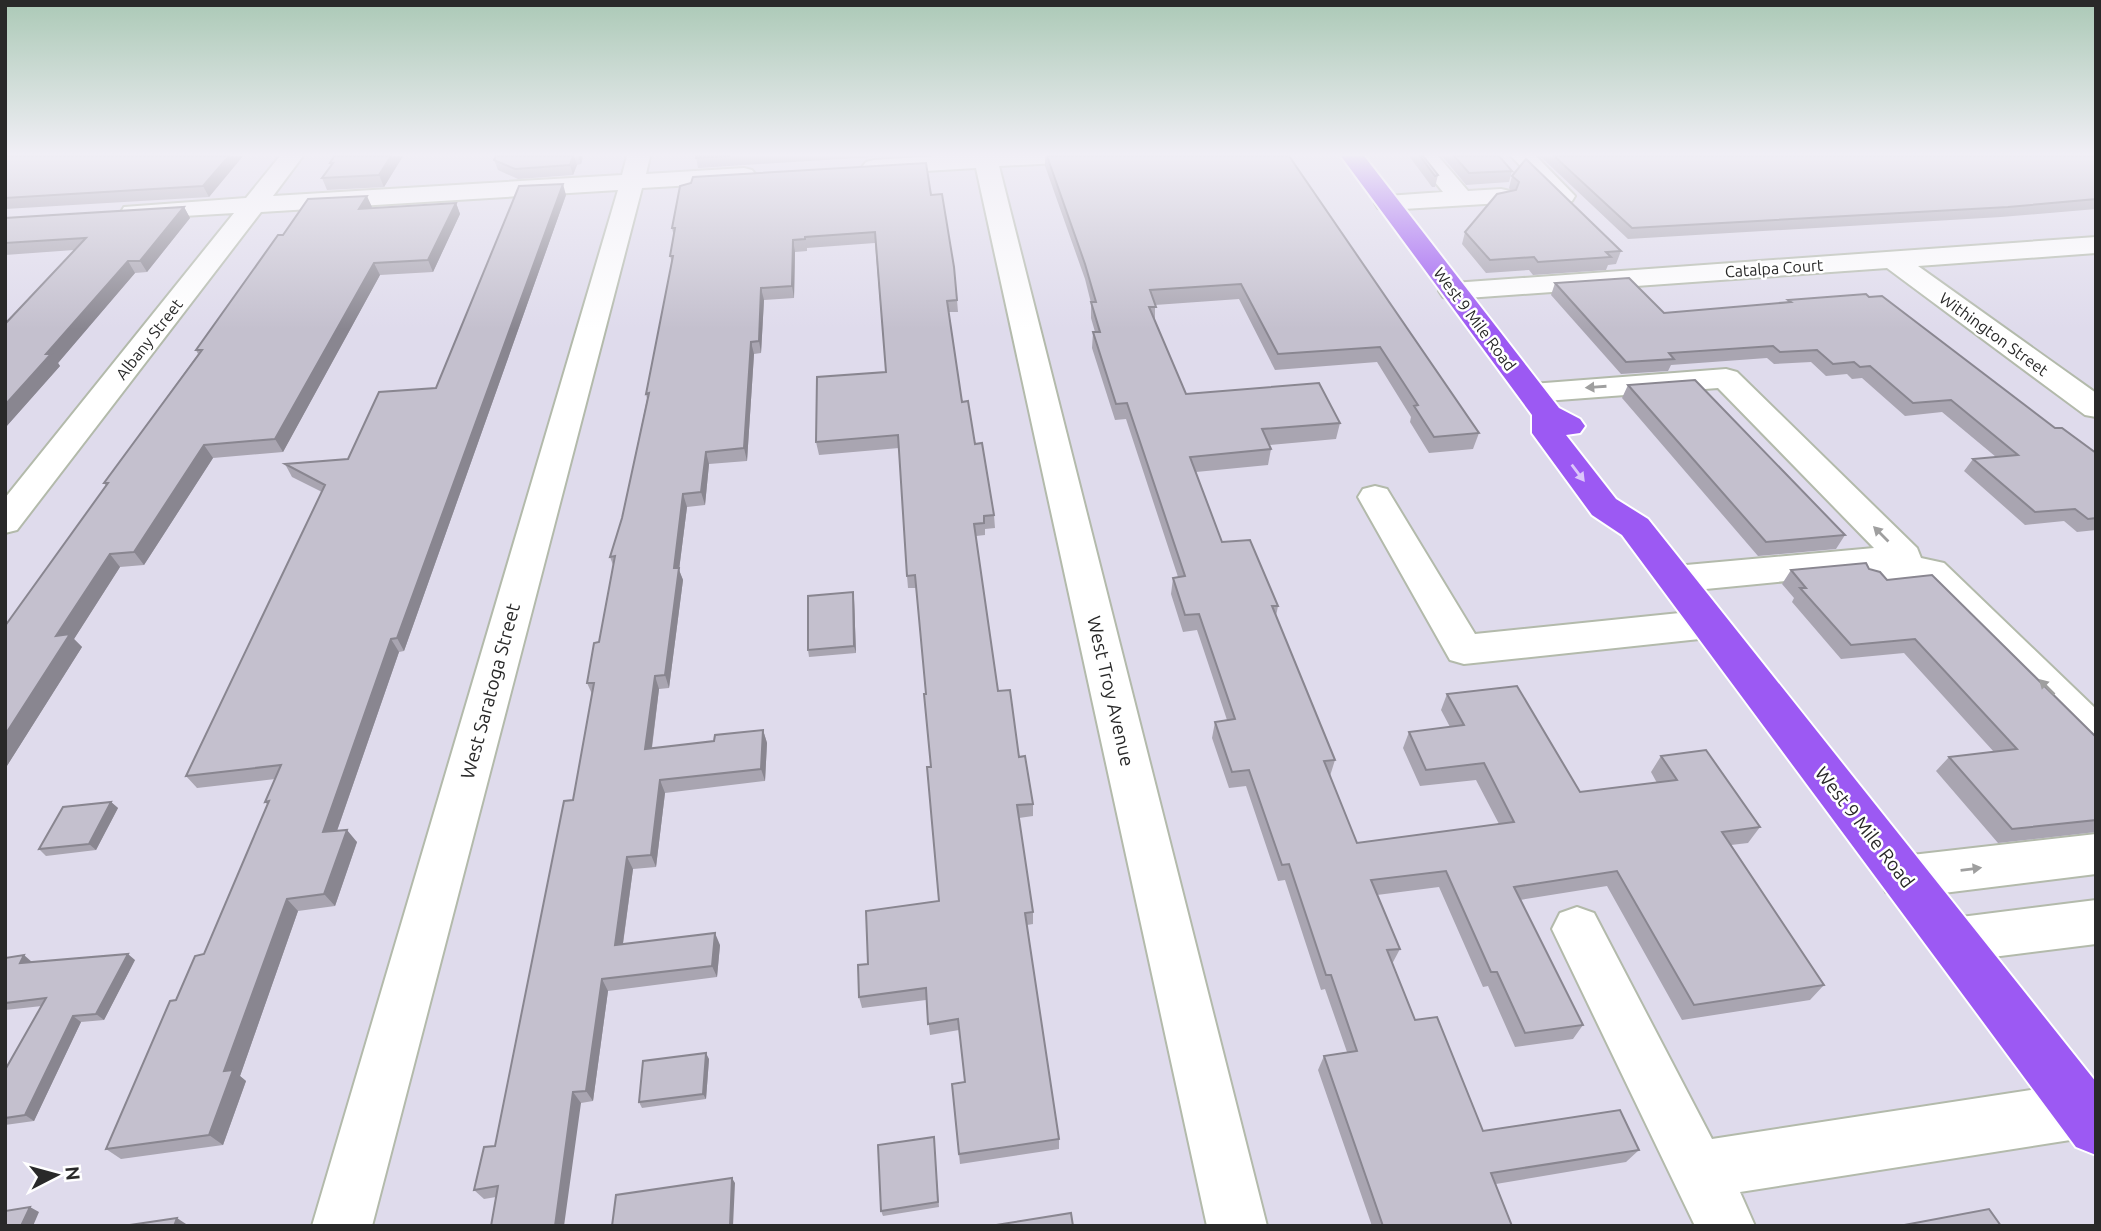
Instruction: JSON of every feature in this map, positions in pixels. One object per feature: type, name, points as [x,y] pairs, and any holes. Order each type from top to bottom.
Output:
[{"type":"main road","name":"West 9 Mile Road","points":[[1395,213],[1540,404],[1548,433],[1604,507],[1635,527],[2090,1118]]},
{"type":"street","name":"Albany Street","points":[[5,522],[248,213]]},
{"type":"street","name":"West Saratoga Street","points":[[342,1226],[623,213]]},
{"type":"street","name":"West Troy Avenue","points":[[998,213],[1237,1226]]},
{"type":"street","name":"Catalpa Court","points":[[1453,291],[2096,245]]},
{"type":"street","points":[[1624,256],[1648,277]]},
{"type":"street","name":"Withington Street","points":[[1893,260],[2096,408]]},
{"type":"street","points":[[1375,496],[1464,650],[1689,598],[1904,557],[1726,378],[1540,404]]},
{"type":"street","points":[[1689,598],[1904,569],[1931,572],[2096,735]]},
{"type":"street","points":[[1903,877],[2096,854]]},
{"type":"street","points":[[1953,940],[2096,922]]},
{"type":"street","points":[[1577,929],[1726,1226]]},
{"type":"street","points":[[1698,1170],[2090,1118]]},
{"type":"building","points":[[79,213],[179,213],[140,261],[128,261],[5,405],[5,324],[86,238],[5,243],[5,218]]},
{"type":"building","points":[[298,213],[451,213],[428,260],[374,263],[275,439],[204,445],[134,552],[110,554],[56,636],[70,634],[5,735],[5,626],[108,483],[104,483],[202,350],[196,350],[278,235],[283,235]]},
{"type":"building","points":[[508,213],[552,213],[397,638],[391,639],[323,832],[347,830],[324,894],[287,899],[224,1071],[233,1070],[209,1135],[106,1149],[170,1001],[176,1000],[195,956],[204,954],[269,801],[265,802],[281,765],[186,776],[325,485],[285,464],[348,459],[379,392],[436,388]]},
{"type":"building","points":[[675,213],[945,213],[957,300],[947,301],[962,402],[968,401],[975,444],[982,443],[994,515],[984,516],[984,523],[974,524],[998,691],[1010,690],[1019,757],[1025,756],[1033,804],[1017,805],[1033,912],[1025,913],[1059,1139],[959,1154],[952,1084],[965,1082],[958,1019],[928,1024],[926,988],[859,997],[858,965],[868,964],[866,911],[939,901],[927,767],[931,767],[926,694],[915,575],[907,576],[898,435],[816,442],[817,377],[886,372],[875,232],[805,237],[793,240],[792,286],[761,288],[759,341],[751,342],[744,448],[706,452],[701,492],[683,494],[674,568],[679,568],[665,675],[655,676],[645,749],[714,741],[715,735],[763,730],[761,769],[660,780],[651,855],[627,857],[615,945],[715,933],[712,966],[602,979],[586,1091],[573,1092],[555,1226],[491,1226],[498,1186],[474,1190],[484,1147],[495,1146],[564,801],[573,800],[594,683],[587,683],[594,643],[599,642],[615,556],[610,557],[622,518],[649,393],[646,394],[673,256],[670,256],[675,228],[672,228]]},
{"type":"building","points":[[1067,213],[1328,213],[1479,433],[1434,437],[1414,406],[1418,405],[1380,347],[1278,354],[1241,284],[1150,290],[1156,307],[1149,307],[1186,394],[1319,383],[1340,423],[1262,429],[1271,449],[1190,457],[1222,542],[1250,540],[1278,606],[1272,606],[1335,760],[1324,761],[1357,843],[1514,822],[1484,763],[1426,770],[1409,732],[1464,725],[1447,694],[1517,686],[1580,792],[1677,780],[1661,756],[1706,750],[1760,827],[1722,832],[1824,985],[1694,1005],[1617,871],[1514,887],[1583,1025],[1525,1033],[1497,972],[1491,972],[1446,871],[1371,880],[1400,949],[1387,950],[1415,1020],[1437,1017],[1483,1131],[1620,1110],[1639,1150],[1491,1173],[1512,1226],[1383,1226],[1324,1056],[1357,1051],[1331,975],[1326,975],[1289,864],[1282,865],[1249,770],[1232,772],[1215,722],[1235,719],[1199,614],[1185,615],[1173,578],[1185,576],[1127,403],[1116,404],[1093,332],[1100,332],[1091,302],[1096,302]]},
{"type":"building","points":[[1481,213],[1582,213],[1621,251],[1606,252],[1611,257],[1538,262],[1534,257],[1490,260],[1465,232]]},
{"type":"building","points":[[1616,213],[1893,213],[1632,228]]},
{"type":"building","points":[[1629,278],[1664,313],[1791,302],[1788,300],[1866,294],[1869,297],[1882,296],[2055,428],[2062,428],[2096,453],[2096,518],[2088,519],[2075,509],[2035,512],[1973,459],[2018,455],[1951,400],[1913,403],[1870,366],[1860,367],[1854,362],[1833,364],[1817,350],[1780,352],[1773,346],[1669,353],[1674,359],[1626,362],[1555,283]]},
{"type":"building","points":[[1695,380],[1845,535],[1766,542],[1628,385]]},
{"type":"building","points":[[1866,563],[1869,569],[1880,572],[1887,580],[1932,575],[2096,737],[2096,820],[2012,829],[1949,757],[2017,749],[1915,639],[1851,645],[1800,588],[1806,588],[1791,570]]},
{"type":"building","points":[[853,592],[854,646],[808,650],[808,596]]},
{"type":"building","points":[[111,802],[89,844],[39,849],[63,807]]},
{"type":"building","points":[[128,954],[96,1014],[73,1016],[25,1115],[5,1118],[5,1070],[46,998],[5,1003],[5,958],[24,955],[20,963]]},
{"type":"building","points":[[706,1053],[703,1094],[639,1102],[643,1061]]},
{"type":"building","points":[[934,1137],[938,1202],[881,1211],[878,1145]]},
{"type":"building","points":[[732,1178],[730,1226],[612,1226],[616,1195]]},
{"type":"building","points":[[30,1207],[21,1226],[5,1226],[5,1211]]},
{"type":"building","points":[[1989,1209],[2001,1226],[1899,1226]]},
{"type":"building","points":[[1071,1213],[1073,1226],[990,1226]]},
{"type":"building","points":[[177,1218],[174,1226],[123,1226]]}]
